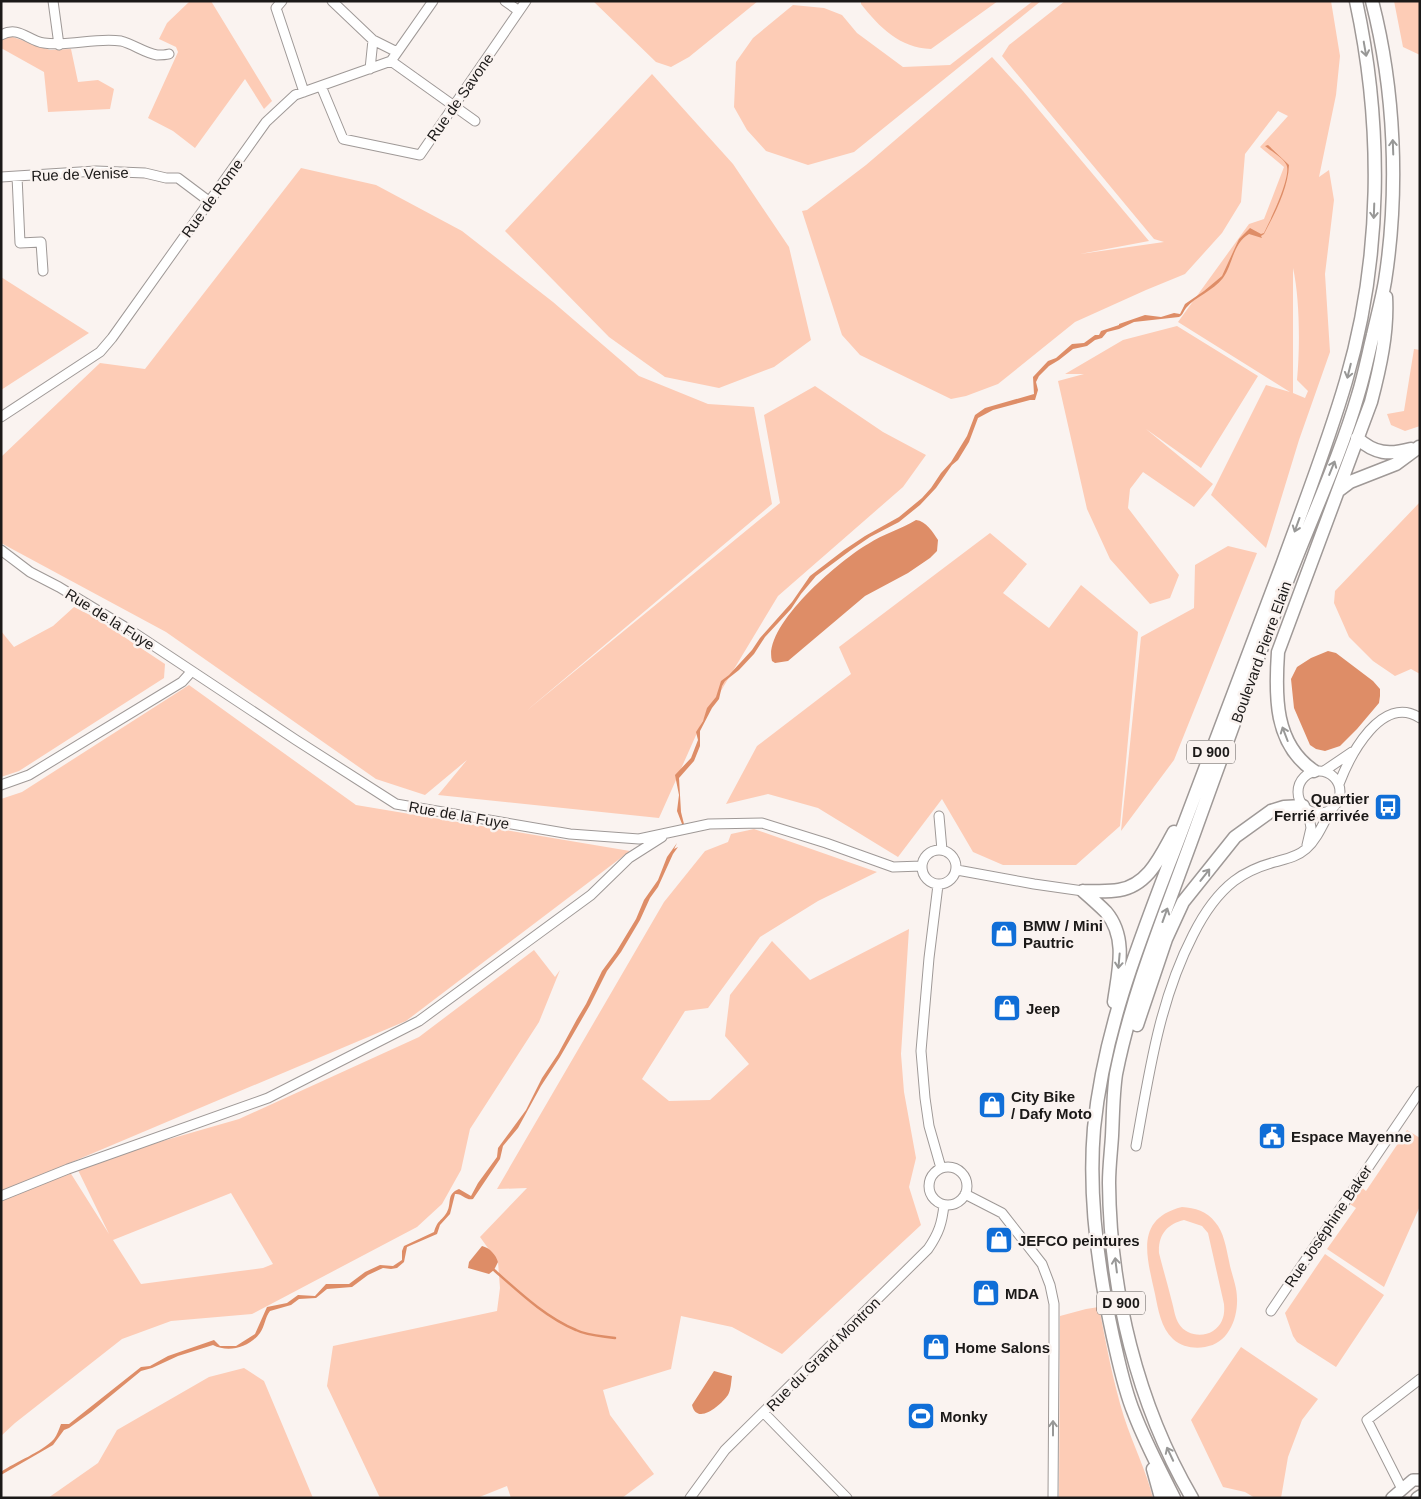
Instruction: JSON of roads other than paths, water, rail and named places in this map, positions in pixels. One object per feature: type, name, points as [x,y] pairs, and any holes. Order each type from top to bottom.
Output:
[{"type":"main road","name":"Boulevard Pierre Elain","points":[[1174,1498],[1134,1414],[1118,1359],[1107,1311],[1094,1216],[1094,1130],[1107,1046],[1134,956],[1327,442],[1347,378],[1362,317],[1374,219],[1374,120],[1368,70],[1356,1]]},
{"type":"main road","name":"Boulevard Pierre Elain","points":[[1192,1498],[1161,1435],[1136,1366],[1124,1322],[1112,1231],[1109,1180],[1116,1076],[1136,993],[1271,622],[1358,395],[1385,283],[1392,216],[1393,148],[1387,86],[1377,20],[1372,1]]},
{"type":"main road","points":[[1319,771],[1302,764],[1292,750],[1280,722],[1276,682],[1278,652],[1371,402],[1378,375],[1387,312],[1385,283]]},
{"type":"main road","points":[[1338,491],[1350,482],[1396,464],[1419,447],[1396,453],[1380,452],[1367,447],[1357,438]]},
{"type":"main road","points":[[1083,891],[1119,890],[1140,883],[1154,866],[1193,800]]},
{"type":"main road","points":[[1114,1096],[1148,989],[1166,939],[1183,902],[1235,838],[1271,811],[1284,807],[1306,808]]},
{"type":"main road","points":[[1083,891],[1106,913],[1115,926],[1120,938],[1120,959],[1107,1046]]},
{"type":"main road","name":"D 900","points":[[1134,1414],[1161,1498]]},
{"type":"main road","points":[[1392,1498],[1413,1480],[1420,1480]]},
{"type":"street","points":[[53,1],[59,46]]},
{"type":"street","points":[[282,1],[276,8],[304,92]]},
{"type":"street","points":[[332,1],[373,40],[397,52]]},
{"type":"street","points":[[433,1],[391,61],[475,122]]},
{"type":"street","points":[[505,1],[519,11]]},
{"type":"street","name":"Rue de Savone","points":[[321,86],[343,139],[420,155],[526,1]]},
{"type":"street","points":[[1,35],[8,31],[17,32],[41,43],[59,46],[90,40],[108,40],[123,42],[156,55],[169,54]]},
{"type":"street","points":[[370,69],[373,40]]},
{"type":"street","name":"Rue de Rome","points":[[1,416],[100,352],[112,338],[266,122],[295,95],[391,61]]},
{"type":"street","name":"Rue de Venise","points":[[1,177],[96,171],[145,174],[178,178],[210,202]]},
{"type":"street","points":[[16,176],[20,242],[41,242],[43,271]]},
{"type":"street","name":"Rue de la Fuye","points":[[1,550],[30,572],[59,587],[130,630],[191,672],[396,804],[570,834],[639,840],[709,824],[762,824],[826,843],[894,867],[922,866]]},
{"type":"street","points":[[1,785],[28,775],[182,682],[191,672]]},
{"type":"street","points":[[1339,784],[1354,750],[1385,716],[1394,712],[1404,712],[1418,717]]},
{"type":"street","points":[[1305,850],[1311,828],[1306,808],[1298,795],[1300,783],[1308,774],[1319,771],[1354,750]]},
{"type":"street","points":[[1136,1146],[1155,1040],[1182,957],[1204,915],[1232,882],[1248,871],[1294,857],[1305,850],[1321,830],[1330,811],[1338,802],[1341,790],[1335,778],[1319,771]]},
{"type":"street","points":[[1306,808],[1319,814],[1330,811]]},
{"type":"street","points":[[939,816],[942,850]]},
{"type":"street","points":[[1,1196],[68,1169],[268,1098],[419,1021],[590,895],[629,858],[666,834]]},
{"type":"street","points":[[942,850],[952,854],[957,864],[957,870],[948,882],[938,885],[924,877],[922,866],[923,861],[930,852],[942,850]]},
{"type":"street","points":[[957,870],[1083,891]]},
{"type":"street","points":[[938,885],[929,958],[922,1052],[924,1098],[929,1126],[941,1168]]},
{"type":"street","name":"Rue Joséphine Baker","points":[[1270,1311],[1420,1091]]},
{"type":"street","points":[[941,1168],[952,1168],[961,1173],[966,1183],[965,1194],[956,1203],[944,1205],[934,1199],[929,1188],[932,1176],[941,1168]]},
{"type":"street","points":[[965,1194],[1002,1213],[1042,1264],[1050,1285],[1054,1304],[1053,1498]]},
{"type":"street","name":"Rue du Grand Montron","points":[[690,1498],[725,1450],[928,1249],[940,1230],[944,1205]]},
{"type":"street","points":[[1402,1489],[1367,1420],[1420,1379]]},
{"type":"street","points":[[764,1412],[847,1498]]},
{"type":"waterway","points":[[494,1270],[533,1303],[565,1325],[585,1334],[615,1338]]},
{"type":"place","name":"Quartier Ferrié arrivée","points":[[1388,807]]},
{"type":"place","name":"BMW / Mini Pautric","points":[[1004,934]]},
{"type":"place","name":"Jeep","points":[[1007,1008]]},
{"type":"place","name":"City Bike / Dafy Moto","points":[[992,1105]]},
{"type":"place","name":"Espace Mayenne","points":[[1272,1136]]},
{"type":"place","name":"JEFCO peintures","points":[[999,1240]]},
{"type":"place","name":"MDA","points":[[986,1293]]},
{"type":"place","name":"Home Salons","points":[[936,1347]]},
{"type":"place","name":"Monky","points":[[921,1416]]}]
